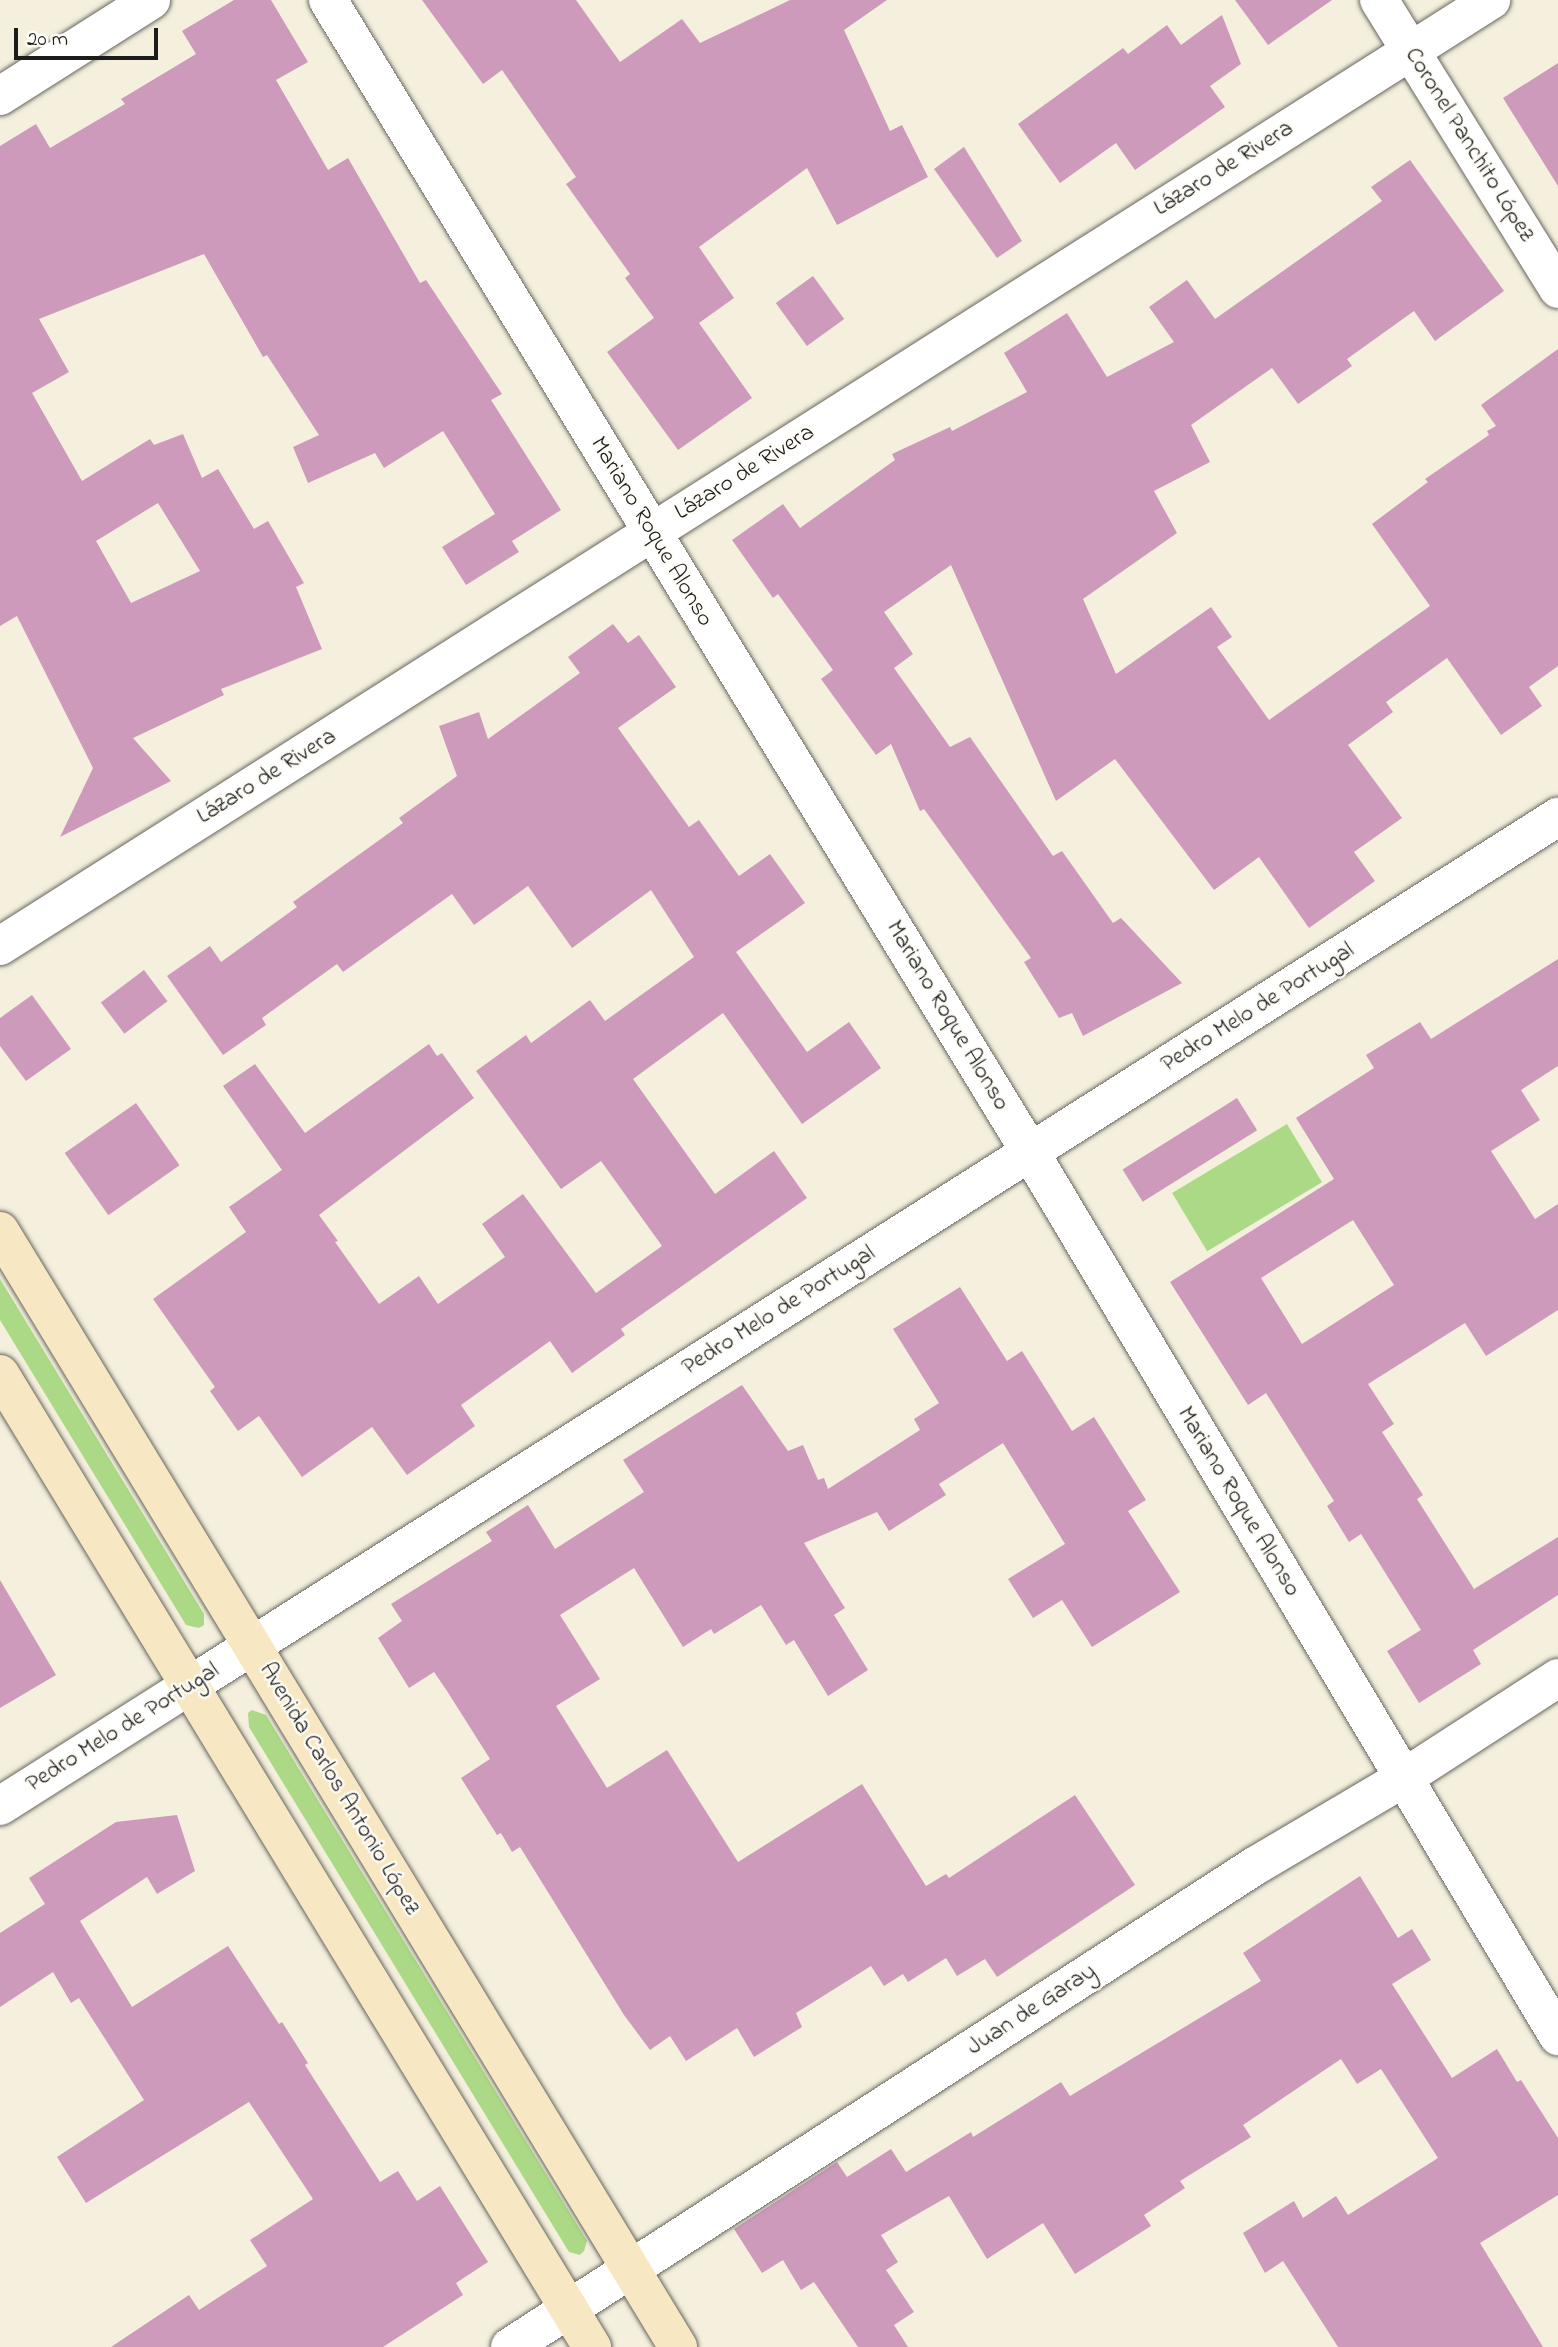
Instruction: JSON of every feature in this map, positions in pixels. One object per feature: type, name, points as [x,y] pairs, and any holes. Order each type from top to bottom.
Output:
[{"type":"main road","name":"Avenida Carlos Antonio López","points":[[0,1231],[678,2347]]},
{"type":"main road","points":[[0,1374],[592,2347]]},
{"type":"street","points":[[0,96],[151,0]]},
{"type":"street","name":"Mariano Roque Alonso","points":[[328,0],[1030,1152],[1402,1779],[1558,2036]]},
{"type":"street","name":"Coronel Panchito López","points":[[1379,0],[1558,289]]},
{"type":"street","name":"Lázaro de Rivera","points":[[0,946],[1491,0]]},
{"type":"street","name":"Pedro Melo de Portugal","points":[[0,1806],[1558,817]]},
{"type":"street","name":"Juan de Garay","points":[[510,2347],[1255,1866],[1402,1779],[1558,1678]]},
{"type":"green space","points":[[1287,1124],[1322,1182],[1207,1251],[1172,1193]]},
{"type":"green space","points":[[0,1279],[204,1614],[204,1625],[199,1628],[186,1625],[0,1320]]},
{"type":"green space","points":[[252,1710],[266,1715],[587,2241],[580,2255],[569,2252],[249,1727],[248,1713]]},
{"type":"building","points":[[234,0],[271,0],[308,62],[276,80],[328,170],[348,158],[420,283],[426,280],[502,394],[491,400],[561,510],[512,541],[519,552],[466,585],[442,547],[495,514],[443,431],[384,468],[375,453],[308,483],[293,447],[319,435],[267,355],[263,357],[204,254],[39,319],[69,372],[32,393],[82,481],[150,439],[154,445],[183,434],[202,478],[218,469],[254,529],[268,521],[304,583],[296,587],[322,649],[221,689],[224,695],[133,738],[171,781],[60,837],[93,768],[17,616],[0,626],[0,146],[36,124],[50,148],[125,104],[121,99],[196,54],[182,31]],"holes":[[[158,503],[200,571],[131,603],[96,541]]]},
{"type":"building","points":[[422,0],[576,0],[620,62],[682,19],[700,43],[790,0],[887,0],[844,30],[890,131],[902,125],[928,177],[837,225],[807,168],[699,247],[734,298],[699,323],[752,398],[678,450],[607,352],[654,318],[625,278],[630,274],[566,184],[576,177],[502,70],[483,84]]},
{"type":"building","points":[[1235,0],[1332,0],[1268,45]]},
{"type":"building","points":[[1222,15],[1241,64],[1210,86],[1225,107],[1135,170],[1116,143],[1060,183],[1018,124],[1123,48],[1128,54],[1167,25],[1181,45]]},
{"type":"building","points":[[1558,63],[1558,186],[1503,98]]},
{"type":"building","points":[[964,147],[1022,241],[997,258],[934,169]]},
{"type":"building","points":[[1410,160],[1504,291],[1435,341],[1414,311],[1347,359],[1352,366],[1298,404],[1272,368],[1191,425],[1210,462],[1154,491],[1177,533],[1083,599],[1116,674],[1211,607],[1232,637],[1217,647],[1269,720],[1430,606],[1372,524],[1428,482],[1425,479],[1489,435],[1487,431],[1496,426],[1481,405],[1558,349],[1558,666],[1529,687],[1542,706],[1501,735],[1447,658],[1386,702],[1393,712],[1348,745],[1402,818],[1354,852],[1375,881],[1309,928],[1259,857],[1214,890],[1115,759],[1056,801],[951,565],[884,612],[913,654],[894,668],[950,747],[970,737],[1053,856],[1062,851],[1113,923],[1121,918],[1182,983],[1083,1036],[1072,1013],[1059,1018],[1024,962],[1031,958],[924,809],[920,811],[891,744],[876,755],[821,679],[833,670],[778,594],[773,598],[732,540],[783,504],[800,528],[895,460],[892,454],[950,427],[952,431],[1027,392],[1004,353],[1067,313],[1107,377],[1174,342],[1149,307],[1187,280],[1215,319],[1382,201],[1371,187]]},
{"type":"building","points":[[813,276],[844,319],[807,346],[776,303]]},
{"type":"building","points":[[613,624],[628,643],[639,635],[676,687],[618,728],[689,827],[699,820],[739,876],[770,854],[805,903],[736,952],[807,1052],[849,1022],[881,1068],[802,1124],[723,1013],[633,1079],[715,1194],[774,1151],[807,1198],[621,1329],[625,1335],[572,1373],[550,1341],[461,1405],[475,1426],[407,1475],[372,1427],[302,1477],[259,1416],[238,1431],[210,1391],[215,1387],[153,1299],[246,1232],[229,1207],[282,1170],[223,1086],[255,1064],[305,1133],[429,1044],[437,1056],[442,1053],[474,1098],[319,1215],[338,1241],[335,1242],[379,1304],[419,1276],[438,1304],[505,1257],[482,1224],[523,1194],[596,1293],[662,1246],[601,1161],[561,1189],[476,1071],[526,1035],[531,1043],[590,1000],[605,1021],[694,957],[651,890],[572,948],[528,886],[474,925],[452,894],[343,972],[337,964],[262,1018],[266,1025],[223,1055],[167,976],[210,946],[221,962],[297,907],[293,902],[403,823],[399,818],[457,776],[439,726],[479,712],[488,739],[580,673],[568,657]]},
{"type":"building","points":[[1558,959],[1558,1066],[1521,1090],[1540,1120],[1491,1151],[1535,1219],[1558,1204],[1558,1310],[1486,1356],[1465,1323],[1368,1384],[1394,1424],[1382,1432],[1423,1495],[1417,1499],[1474,1589],[1558,1537],[1558,1595],[1473,1650],[1481,1664],[1419,1703],[1387,1651],[1421,1630],[1361,1534],[1349,1542],[1327,1506],[1334,1501],[1266,1393],[1248,1405],[1170,1282],[1334,1179],[1296,1118],[1374,1068],[1366,1055],[1420,1022],[1431,1039]],"holes":[[[1353,1220],[1394,1285],[1302,1344],[1261,1278]]]},
{"type":"building","points":[[144,970],[167,1001],[124,1034],[101,1002]]},
{"type":"building","points":[[32,995],[71,1049],[26,1081],[0,1046],[0,1018]]},
{"type":"building","points":[[1237,1098],[1257,1130],[1143,1202],[1123,1170]]},
{"type":"building","points":[[136,1103],[180,1165],[108,1215],[65,1153]]},
{"type":"building","points":[[960,1287],[1007,1361],[1022,1351],[1072,1431],[1094,1417],[1146,1500],[1128,1511],[1180,1592],[1092,1647],[1062,1600],[1033,1618],[1008,1579],[1065,1544],[1003,1443],[939,1484],[946,1495],[889,1531],[877,1512],[804,1543],[845,1608],[834,1615],[868,1670],[828,1696],[794,1640],[786,1645],[761,1605],[714,1634],[711,1629],[683,1647],[634,1568],[560,1615],[600,1679],[556,1706],[607,1788],[667,1750],[738,1862],[862,1784],[926,1886],[946,1874],[949,1878],[1075,1795],[1135,1885],[997,1977],[985,1959],[957,1976],[946,1958],[908,1982],[903,1974],[884,1986],[871,1966],[796,2013],[802,2027],[754,2057],[737,2028],[686,2061],[670,2036],[650,2050],[624,2015],[520,1847],[512,1852],[501,1833],[497,1835],[461,1778],[490,1759],[447,1691],[434,1672],[409,1688],[378,1638],[402,1621],[391,1604],[492,1541],[486,1532],[528,1505],[555,1549],[644,1492],[623,1460],[742,1385],[788,1451],[803,1445],[818,1480],[824,1478],[828,1489],[920,1430],[914,1419],[939,1403],[893,1329]]},
{"type":"building","points":[[0,1580],[56,1675],[0,1708]]},
{"type":"building","points":[[177,1815],[195,1871],[157,1894],[147,1877],[80,1921],[132,2007],[228,1946],[279,2024],[282,2022],[308,2063],[305,2065],[380,2182],[398,2171],[417,2201],[440,2186],[488,2262],[456,2283],[463,2295],[383,2347],[111,2347],[189,2295],[199,2310],[267,2266],[250,2240],[313,2199],[249,2102],[86,2203],[57,2157],[144,2100],[79,1998],[71,2003],[53,1972],[0,2007],[0,1933],[45,1904],[29,1878],[116,1822]]},
{"type":"building","points":[[1360,1876],[1398,1938],[1412,1929],[1431,1960],[1392,1984],[1452,2078],[1497,2049],[1517,2082],[1521,2080],[1558,2138],[1558,2195],[1480,2243],[1543,2347],[1338,2347],[1283,2261],[1265,2273],[1243,2233],[1294,2201],[1303,2218],[1336,2196],[1348,2215],[1438,2158],[1381,2069],[1357,2084],[1341,2059],[1243,2125],[1251,2137],[1180,2181],[1185,2188],[1144,2215],[1151,2226],[1075,2274],[1043,2223],[987,2259],[949,2196],[881,2235],[898,2262],[886,2270],[914,2312],[894,2325],[908,2347],[858,2347],[814,2282],[801,2290],[783,2260],[762,2273],[734,2229],[837,2162],[847,2177],[891,2149],[906,2172],[971,2132],[973,2137],[1061,2082],[1070,2096],[1261,1981],[1243,1953]]}]
